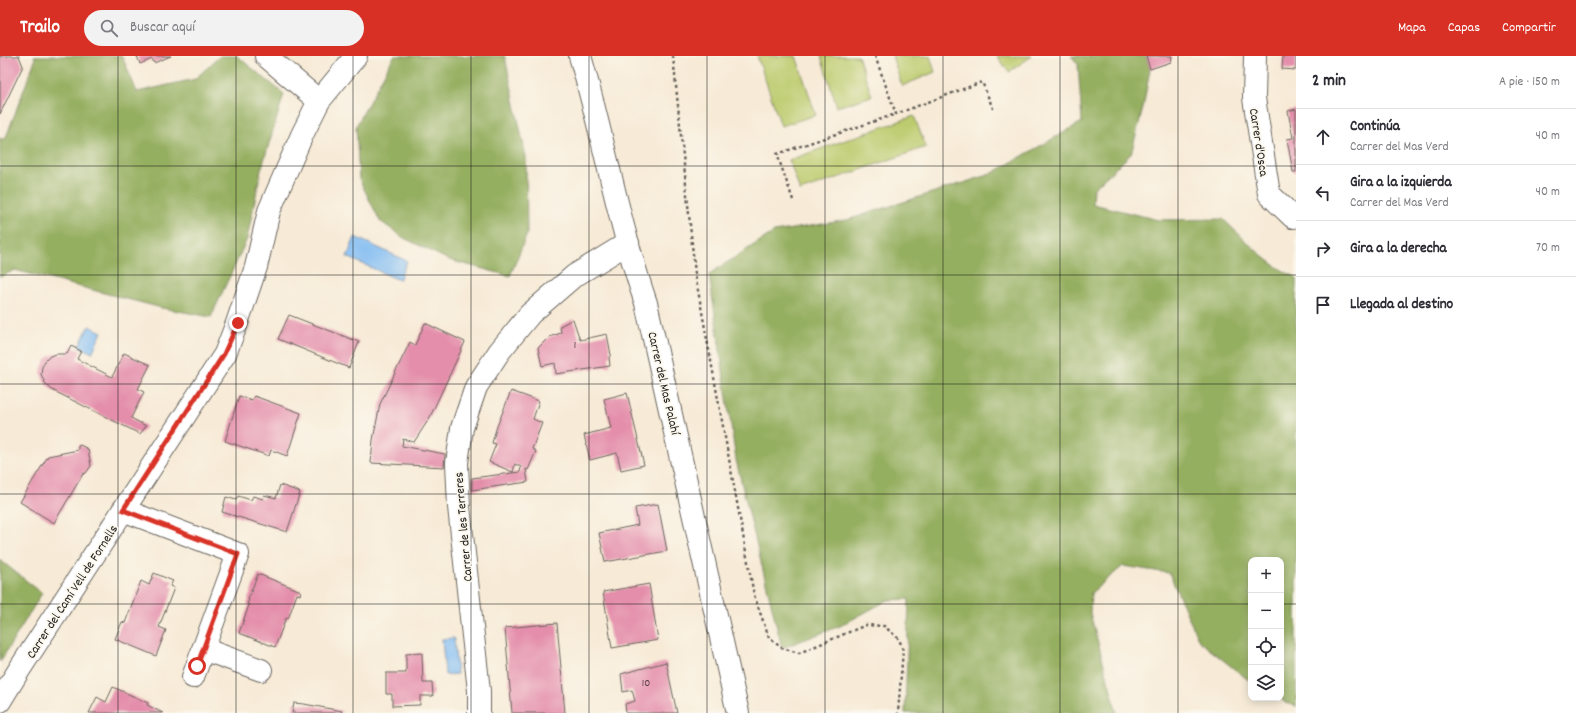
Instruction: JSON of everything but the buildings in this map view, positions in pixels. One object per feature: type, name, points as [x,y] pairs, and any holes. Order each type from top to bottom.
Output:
[{"type":"street","points":[[266,56],[320,101]]},
{"type":"street","name":"Carrer del Camí Vell de Fornells","points":[[0,701],[18,670],[224,354],[238,323],[256,267],[269,211],[302,135],[320,101],[356,56]]},
{"type":"street","name":"Carrer del Mas Palahí","points":[[580,56],[593,101],[612,186],[648,311],[738,713]]},
{"type":"street","name":"Carrer d'Osca","points":[[1255,56],[1254,98],[1269,194],[1293,217]]},
{"type":"street","name":"Carrer de les Terreres","points":[[480,713],[479,691],[459,507],[457,463],[462,428],[476,387],[498,352],[530,314],[574,276],[628,243]]},
{"type":"street","points":[[123,510],[238,554],[193,677]]},
{"type":"street","points":[[203,649],[261,670]]},
{"type":"path","points":[[673,56],[695,274],[754,595],[763,624],[769,638],[782,648],[799,653],[866,626],[884,626],[899,639],[903,650],[898,713]]},
{"type":"path","points":[[875,56],[896,114]]},
{"type":"path","points":[[793,200],[777,154],[896,114],[982,82],[994,111]]},
{"type":"green space","points":[[34,56],[122,56],[137,92],[195,79],[220,56],[237,56],[284,94],[261,170],[247,239],[211,317],[162,308],[15,270],[0,277],[0,138],[5,140],[35,60]]},
{"type":"green space","points":[[394,56],[505,57],[526,157],[527,234],[510,276],[449,260],[404,238],[380,221],[359,179],[356,126]]},
{"type":"green space","points":[[757,56],[796,56],[816,115],[781,126]]},
{"type":"green space","points":[[821,56],[858,56],[872,96],[837,107]]},
{"type":"green space","points":[[892,56],[930,56],[935,72],[902,86]]},
{"type":"green space","points":[[997,56],[1032,56],[1009,72]]},
{"type":"green space","points":[[1071,56],[1146,56],[1150,69],[1143,108],[1131,154],[1094,188],[1093,204],[1158,220],[1223,219],[1267,259],[1276,266],[1296,277],[1296,707],[1284,701],[1284,557],[1248,557],[1248,680],[1199,641],[1169,573],[1123,566],[1091,593],[1090,613],[1117,713],[905,713],[909,599],[888,600],[840,626],[782,648],[736,460],[709,274],[774,232],[847,220],[991,174],[1082,122],[1078,64]]},
{"type":"green space","points":[[914,116],[926,147],[800,191],[789,160]]},
{"type":"green space","points":[[0,560],[42,593],[0,662]]},
{"type":"water","points":[[355,237],[407,261],[399,280],[347,257]]},
{"type":"water","points":[[89,326],[102,332],[92,353],[79,346]]},
{"type":"water","points":[[454,638],[457,674],[445,675],[442,639]]},
{"type":"route","points":[[197,666],[238,554],[123,510],[224,354],[238,323]]}]
